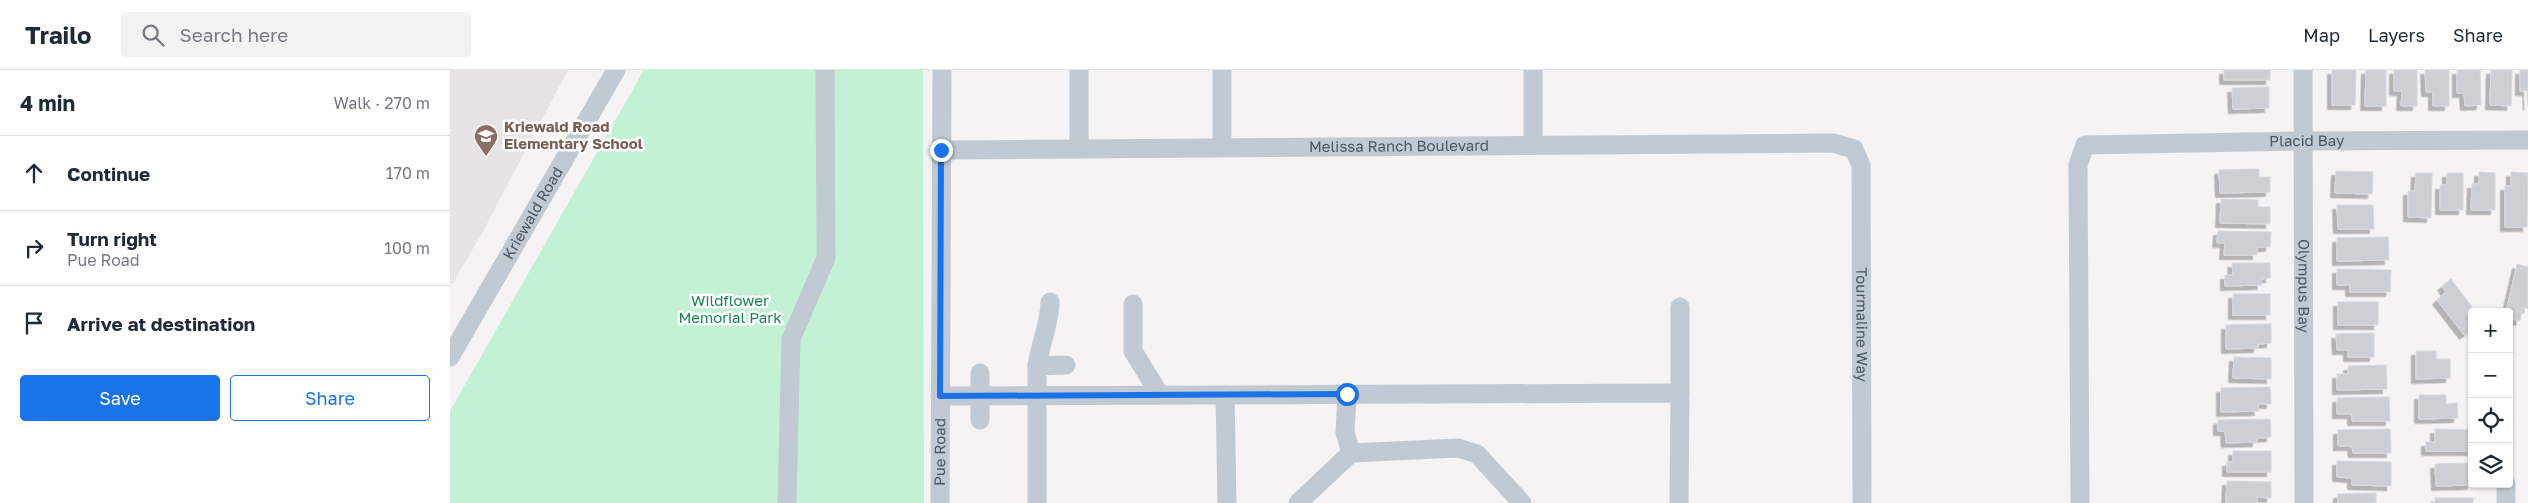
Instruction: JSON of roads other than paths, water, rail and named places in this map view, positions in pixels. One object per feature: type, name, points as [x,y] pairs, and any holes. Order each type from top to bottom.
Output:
[{"type":"street","name":"Kriewald Road","points":[[450,357],[616,70]]},
{"type":"street","points":[[788,503],[791,339],[826,258],[825,70]]},
{"type":"street","name":"Pue Road","points":[[940,503],[942,70]]},
{"type":"street","points":[[1079,70],[1079,148]]},
{"type":"street","points":[[1222,70],[1222,147]]},
{"type":"street","points":[[1533,70],[1533,145]]},
{"type":"street","name":"Olympus Bay","points":[[2303,70],[2304,503]]},
{"type":"street","name":"Placid Bay","points":[[2080,503],[2078,165],[2085,145],[2303,141],[2528,140]]},
{"type":"street","name":"Melissa Ranch Boulevard","points":[[941,150],[1834,142],[1854,149]]},
{"type":"street","name":"Tourmaline Way","points":[[1854,149],[1861,165],[1862,503]]},
{"type":"street","points":[[1037,503],[1037,366],[1040,345],[1050,314],[1050,302]]},
{"type":"street","points":[[1133,304],[1133,351],[1160,395]]},
{"type":"street","points":[[1680,307],[1680,503]]},
{"type":"street","points":[[1037,366],[1066,366]]},
{"type":"street","points":[[980,373],[980,420]]},
{"type":"street","points":[[940,396],[1680,393]]},
{"type":"street","points":[[1347,394],[1345,432],[1351,453]]},
{"type":"street","points":[[1225,395],[1226,503]]},
{"type":"street","points":[[1298,503],[1351,453],[1458,448],[1477,454],[1522,503]]},
{"type":"street","points":[[2506,488],[2506,503]]},
{"type":"place","name":"Kriewald Road Elementary School","points":[[486,157]]},
{"type":"park label","name":"Wildflower Memorial Park","points":[[730,310]]}]
